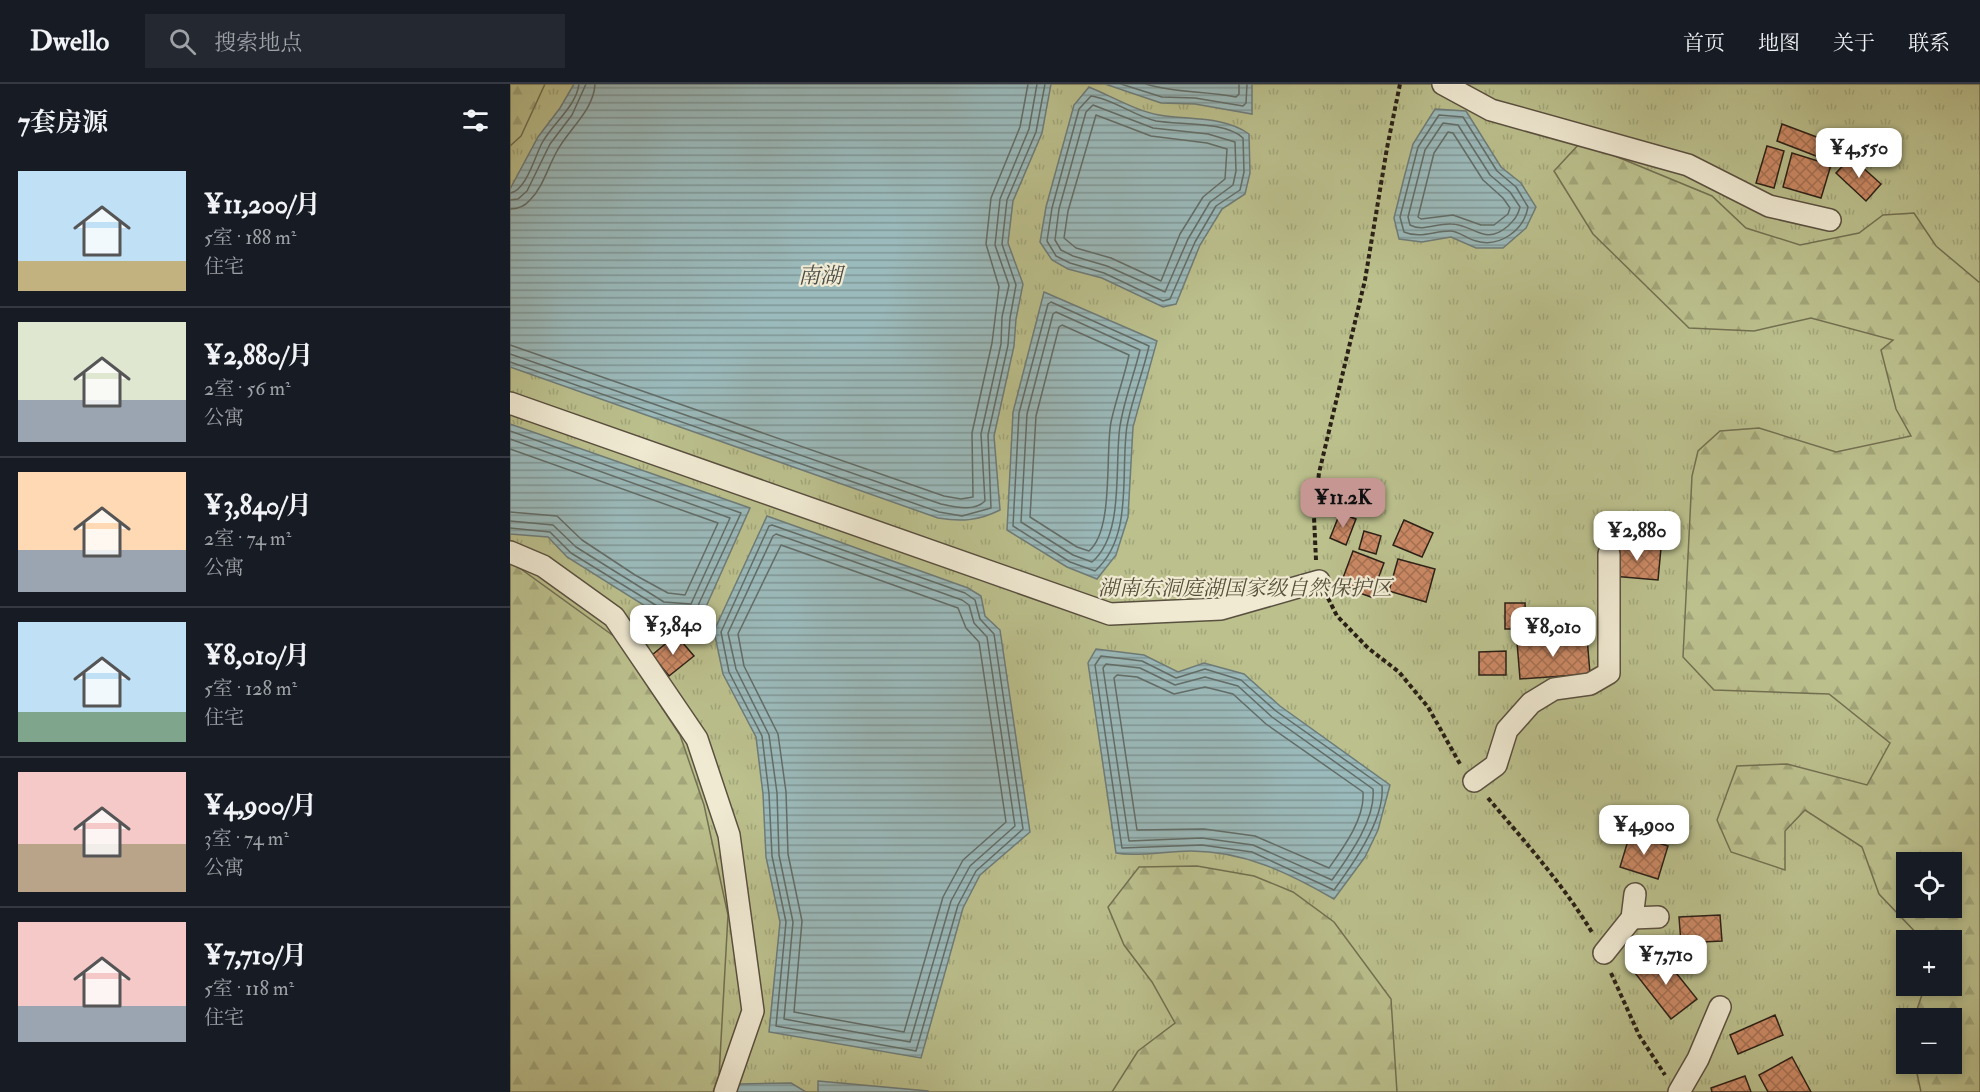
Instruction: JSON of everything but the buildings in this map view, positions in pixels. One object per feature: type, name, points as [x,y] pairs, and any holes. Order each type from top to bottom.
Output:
[{"type":"street","points":[[1443,84],[1491,110],[1688,165],[1769,206],[1830,219]]},
{"type":"street","points":[[510,403],[1110,614],[1221,609],[1319,581]]},
{"type":"street","points":[[510,552],[543,566],[614,617],[698,739],[729,835],[753,1011],[724,1092]]},
{"type":"street","points":[[1474,781],[1496,765],[1507,730],[1531,703],[1554,689],[1590,684],[1609,673],[1609,554]]},
{"type":"street","points":[[1604,953],[1632,918],[1635,894]]},
{"type":"street","points":[[1632,918],[1658,917]]},
{"type":"street","points":[[1673,1084],[1698,1059],[1720,1007]]},
{"type":"path","points":[[1400,84],[1365,280],[1319,473],[1314,517],[1319,581],[1337,616],[1368,648],[1400,672],[1428,707],[1447,738],[1456,760],[1530,845],[1577,908],[1604,953],[1618,993],[1639,1035],[1673,1084]]},
{"type":"green space","name":"湖南东洞庭湖国家级自然保护区","points":[[510,84],[1980,84],[1980,1092],[510,1092]]},
{"type":"green space","points":[[510,84],[545,84],[521,136],[510,146]]},
{"type":"green space","points":[[1581,142],[1712,196],[1746,228],[1800,245],[1859,233],[1883,215],[1914,213],[1936,246],[1980,283],[1980,1092],[1921,1092],[1917,1074],[1962,1074],[1962,1008],[1917,1008],[1922,996],[1962,996],[1962,930],[1913,930],[1902,918],[1962,918],[1962,852],[1896,852],[1896,912],[1879,894],[1862,847],[1805,810],[1785,831],[1785,870],[1731,852],[1717,820],[1737,766],[1787,764],[1867,785],[1890,743],[1829,694],[1714,690],[1683,657],[1692,476],[1698,451],[1720,431],[1759,428],[1836,452],[1911,436],[1896,409],[1881,350],[1893,340],[1811,318],[1754,331],[1689,328],[1593,234],[1554,171]]},
{"type":"green space","points":[[510,561],[615,637],[680,735],[704,805],[728,915],[719,1076],[713,1092],[510,1092]]},
{"type":"green space","points":[[1197,866],[1254,876],[1293,892],[1334,922],[1391,999],[1397,1092],[1112,1092],[1138,1051],[1175,1023],[1152,982],[1124,945],[1108,907],[1139,867]]},
{"type":"water","name":"南湖","points":[[574,84],[1051,84],[1042,133],[1013,201],[1008,243],[1023,284],[1016,319],[1014,346],[994,436],[1000,510],[969,520],[938,518],[510,367],[510,189],[538,137],[560,108]]},
{"type":"water","points":[[1105,84],[1252,84],[1252,114],[1195,104],[1161,103]]},
{"type":"water","points":[[1089,87],[1150,113],[1217,121],[1249,134],[1250,173],[1245,194],[1222,209],[1200,245],[1176,304],[1163,307],[1102,278],[1068,269],[1052,260],[1040,242],[1046,207],[1074,105]]},
{"type":"water","points":[[1435,109],[1466,111],[1501,167],[1521,183],[1536,207],[1526,228],[1503,248],[1476,248],[1451,237],[1422,242],[1399,239],[1394,218],[1413,144]]},
{"type":"water","points":[[1044,292],[1157,341],[1133,427],[1128,517],[1116,555],[1097,579],[1067,567],[1007,530],[1013,412]]},
{"type":"water","points":[[510,424],[750,508],[701,618],[661,616],[567,557],[548,537],[510,534]]},
{"type":"water","points":[[767,516],[968,588],[981,596],[985,616],[1000,630],[1030,832],[980,875],[963,908],[921,1058],[769,1032],[780,922],[766,857],[763,794],[756,737],[723,674],[714,631]]},
{"type":"water","points":[[1096,649],[1144,655],[1178,672],[1204,663],[1244,674],[1280,706],[1390,785],[1378,830],[1365,857],[1334,899],[1283,872],[1248,859],[1191,851],[1116,853],[1088,663]]},
{"type":"water","points":[[818,1081],[928,1091],[928,1092],[818,1092]]},
{"type":"water","points":[[791,1083],[806,1092],[733,1092],[740,1084]]}]
